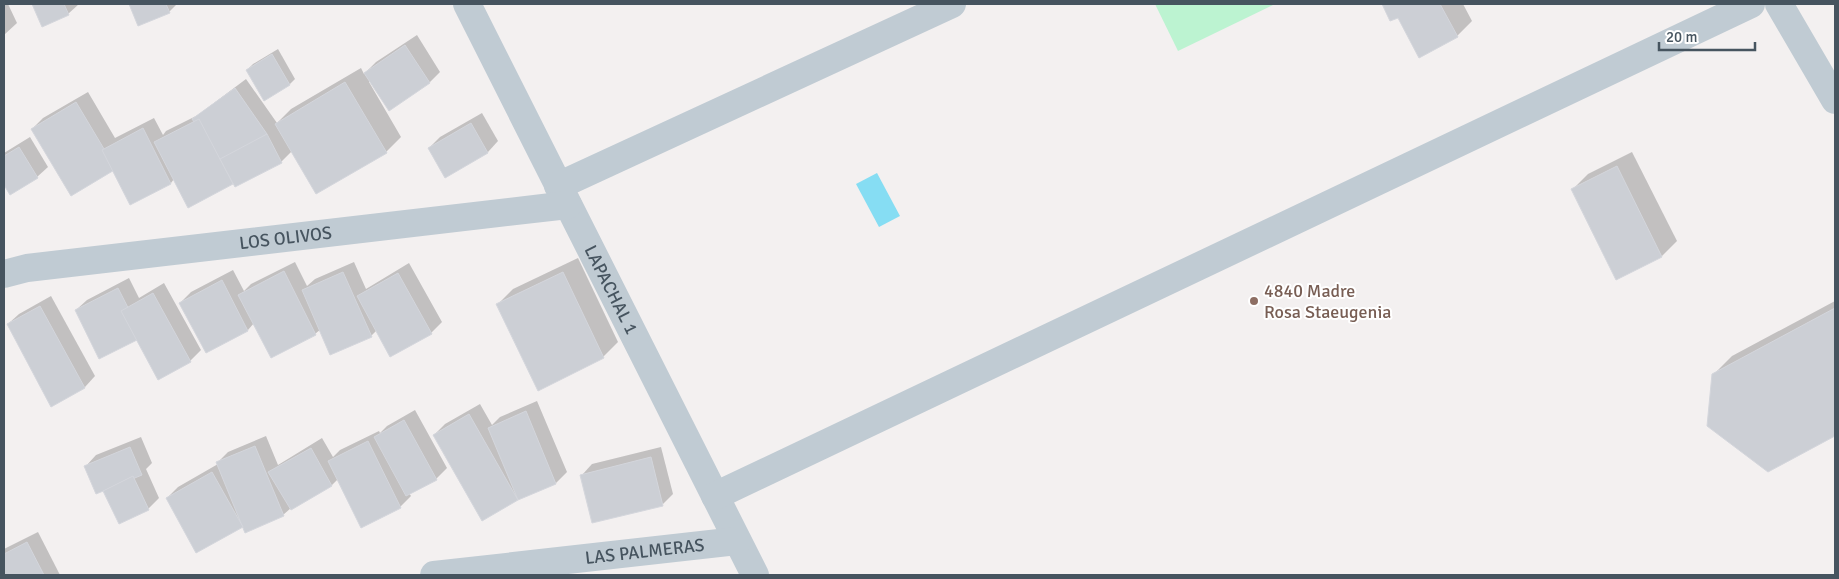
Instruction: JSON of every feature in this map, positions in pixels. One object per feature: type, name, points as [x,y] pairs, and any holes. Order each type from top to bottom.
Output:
[{"type":"street","name":"LAPACHAL 1","points":[[466,4],[755,575]]},
{"type":"street","name":"LOS OLIVOS","points":[[4,274],[27,268],[563,196],[952,4]]},
{"type":"street","points":[[715,496],[1751,4]]},
{"type":"street","points":[[1779,4],[1835,100]]},
{"type":"street","name":"LAS PALMERAS","points":[[434,575],[737,541]]},
{"type":"green space","points":[[1155,4],[1275,4],[1178,51]]},
{"type":"water","points":[[877,173],[900,216],[879,227],[856,184]]},
{"type":"building","points":[[32,4],[64,4],[69,15],[42,27]]},
{"type":"building","points":[[129,4],[166,4],[170,13],[138,26]]},
{"type":"building","points":[[1382,4],[1440,4],[1458,37],[1419,58],[1398,18],[1390,21]]},
{"type":"building","points":[[405,45],[430,83],[389,111],[364,73]]},
{"type":"building","points":[[272,54],[290,85],[264,101],[246,70]]},
{"type":"building","points":[[345,82],[387,153],[316,194],[275,124]]},
{"type":"building","points":[[235,88],[267,134],[224,165],[192,119]]},
{"type":"building","points":[[76,102],[116,169],[71,196],[31,129]]},
{"type":"building","points":[[199,119],[233,184],[188,208],[154,142]]},
{"type":"building","points":[[471,123],[488,153],[445,178],[428,148]]},
{"type":"building","points":[[143,128],[171,184],[130,205],[102,150]]},
{"type":"building","points":[[267,134],[282,163],[235,187],[220,159]]},
{"type":"building","points":[[19,147],[38,178],[10,195],[4,185],[4,156]]},
{"type":"building","points":[[1617,166],[1662,257],[1616,280],[1571,189]]},
{"type":"building","points":[[284,271],[316,335],[271,358],[238,295]]},
{"type":"building","points":[[343,272],[372,337],[330,355],[302,290]]},
{"type":"building","points":[[563,272],[604,358],[538,391],[496,304]]},
{"type":"building","points":[[398,273],[432,334],[390,357],[357,296]]},
{"type":"building","points":[[222,280],[248,331],[206,353],[179,303]]},
{"type":"building","points":[[118,288],[143,337],[99,359],[75,310]]},
{"type":"building","points":[[153,293],[191,362],[158,380],[121,311]]},
{"type":"building","points":[[40,306],[85,388],[51,407],[7,324]]},
{"type":"building","points":[[1835,308],[1835,436],[1768,472],[1707,426],[1712,374]]},
{"type":"building","points":[[526,411],[556,484],[518,500],[488,428]]},
{"type":"building","points":[[469,414],[518,500],[482,521],[433,435]]},
{"type":"building","points":[[404,420],[437,480],[406,496],[374,437]]},
{"type":"building","points":[[368,441],[401,508],[361,528],[328,461]]},
{"type":"building","points":[[255,446],[284,516],[245,533],[216,462]]},
{"type":"building","points":[[130,447],[142,475],[96,494],[84,466]]},
{"type":"building","points":[[311,448],[332,486],[291,510],[268,472]]},
{"type":"building","points":[[651,457],[663,506],[592,523],[580,475]]},
{"type":"building","points":[[212,472],[243,527],[196,553],[166,498]]},
{"type":"building","points":[[133,476],[149,510],[119,524],[103,491]]},
{"type":"building","points":[[27,542],[44,575],[4,575],[4,554]]},
{"type":"place","name":"4840 Madre Rosa Staeugenia","points":[[1254,301]]}]
